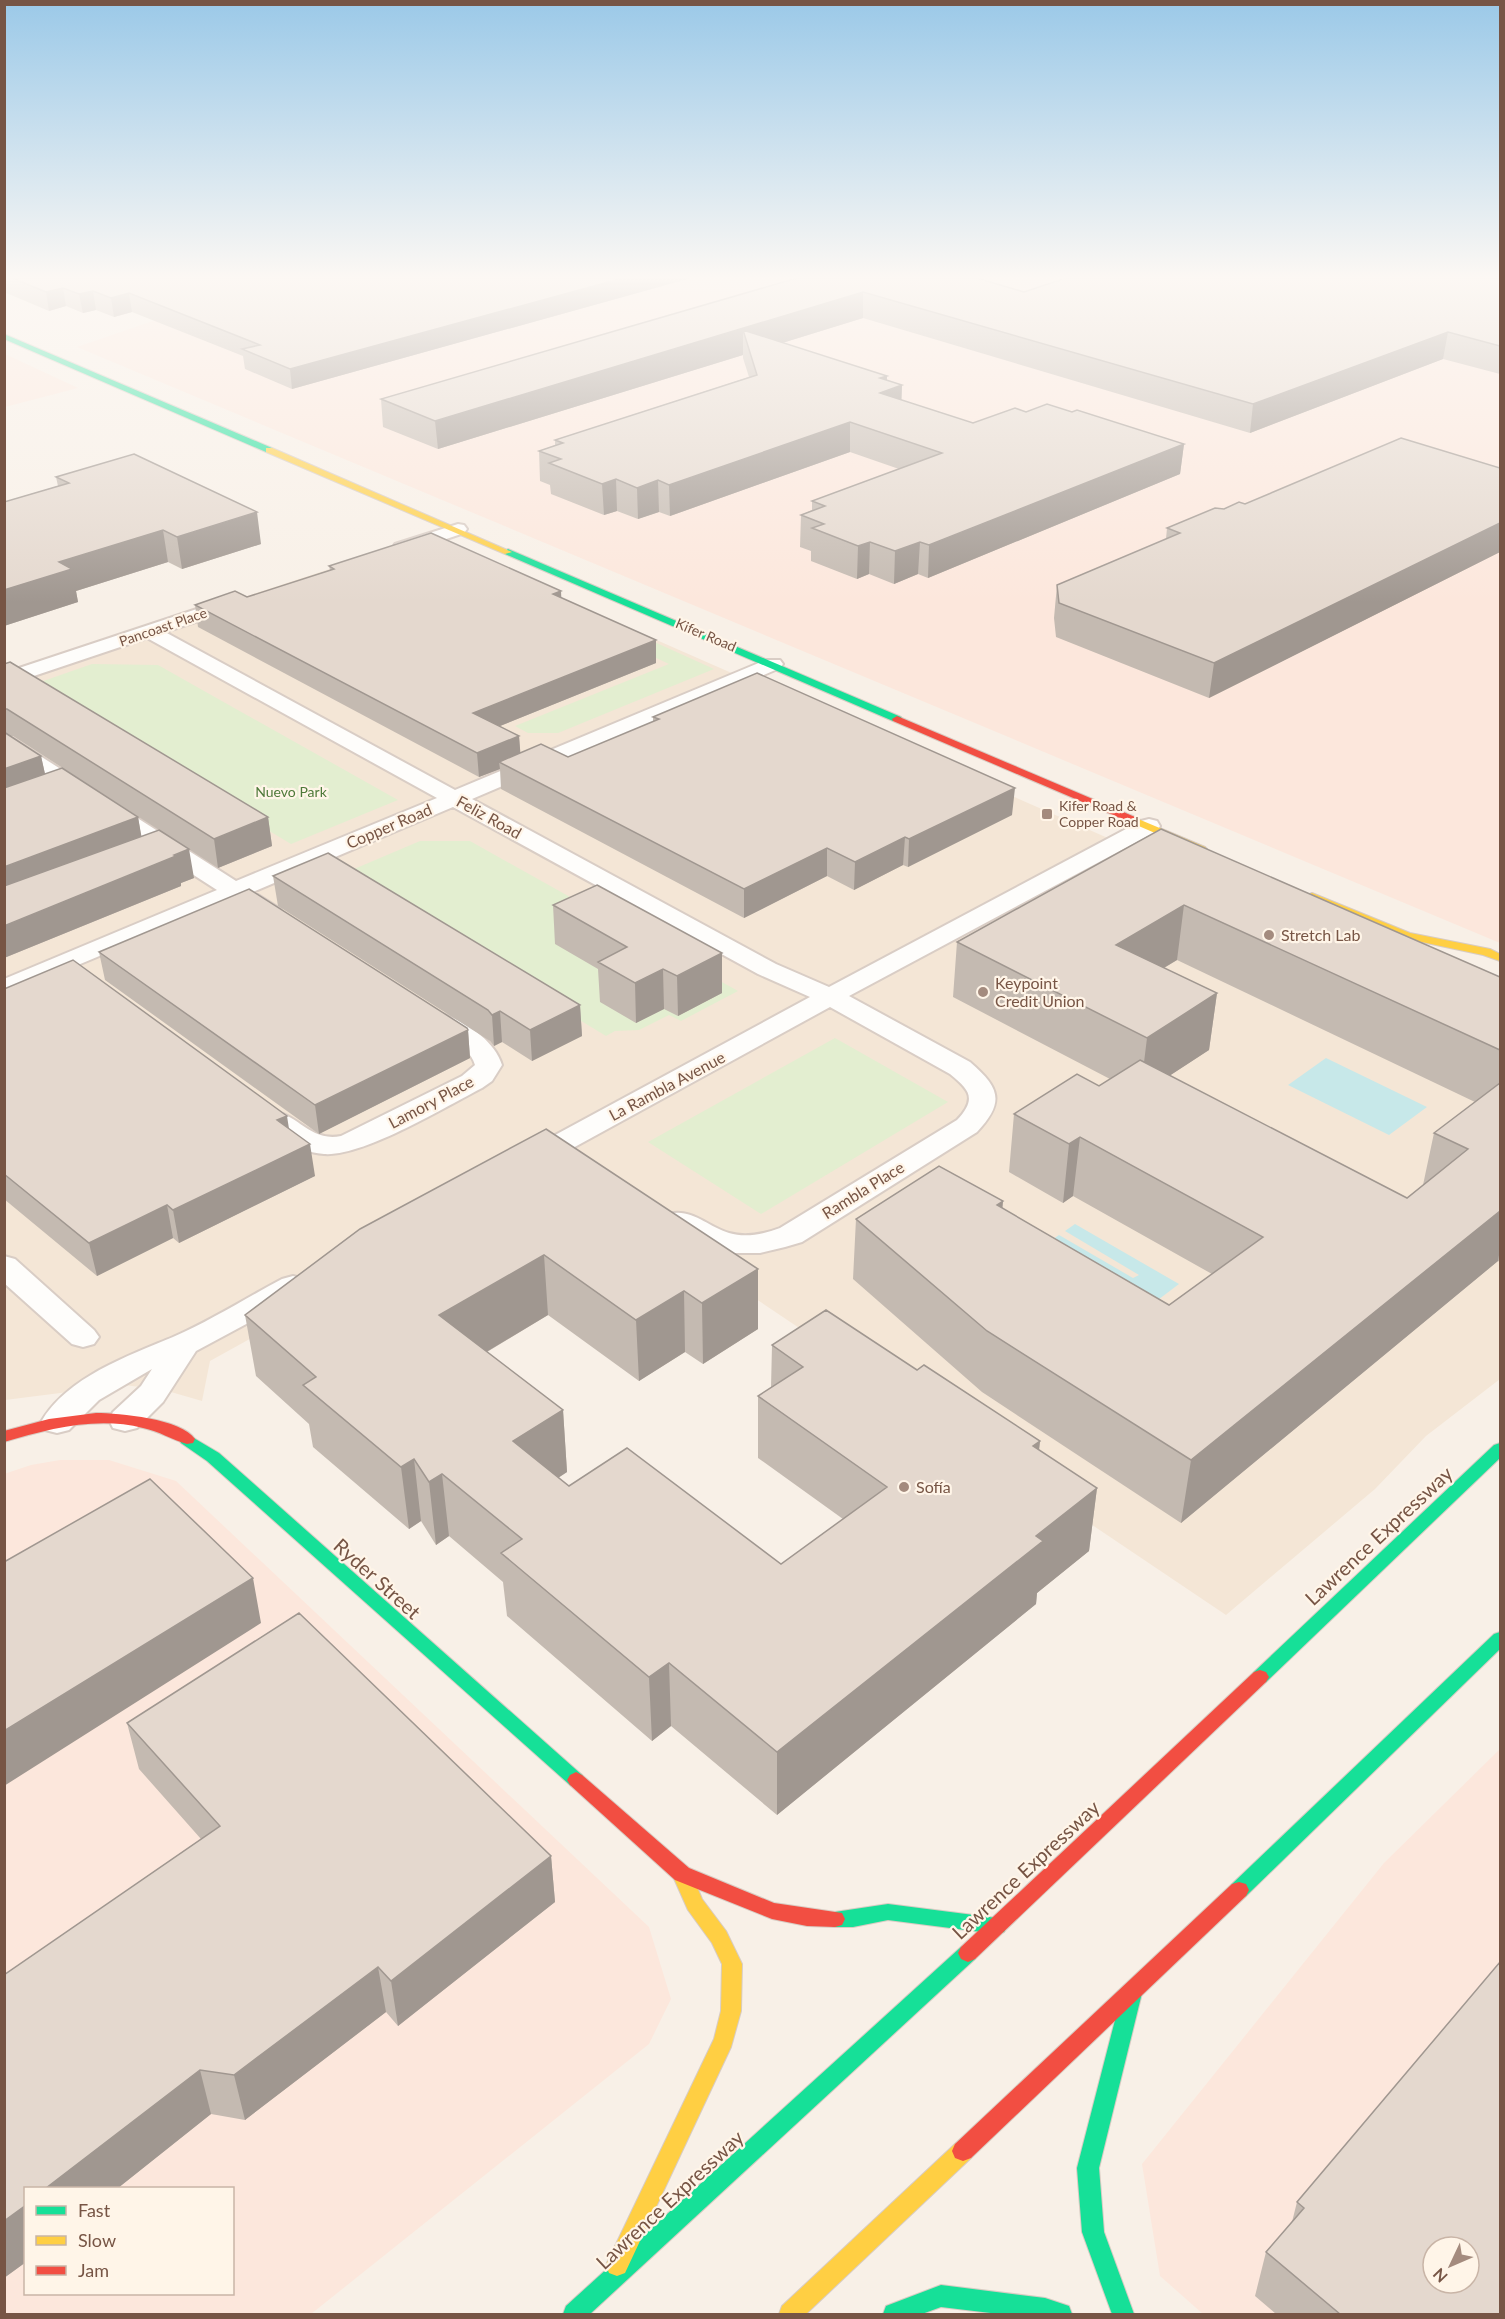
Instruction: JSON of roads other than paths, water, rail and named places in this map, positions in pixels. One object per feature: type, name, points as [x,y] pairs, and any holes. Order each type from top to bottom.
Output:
[{"type":"main road","name":"Kifer Road","points":[[122,386],[1213,854]]},
{"type":"main road","points":[[1298,890],[1407,936],[1486,952],[1500,958]]},
{"type":"main road","points":[[1407,936],[1435,957]]},
{"type":"main road","name":"Ryder Street","points":[[4,1437],[57,1422],[86,1419],[125,1420],[159,1426],[174,1432],[213,1457],[682,1874]]},
{"type":"main road","name":"Lawrence Expressway","points":[[574,2314],[997,1926],[1500,1449]]},
{"type":"main road","points":[[790,2314],[1132,1993],[1500,1639]]},
{"type":"main road","points":[[682,1874],[772,1911],[807,1918],[853,1919],[888,1912],[997,1926]]},
{"type":"main road","points":[[610,2281],[724,2040],[731,2011],[732,1964],[719,1937],[695,1904],[682,1874]]},
{"type":"main road","points":[[1123,2314],[1093,2232],[1088,2168],[1132,1993]]},
{"type":"main road","points":[[894,2314],[941,2295],[1045,2308],[1061,2314]]},
{"type":"street","points":[[382,554],[458,529]]},
{"type":"street","name":"Pancoast Place","points":[[4,680],[251,597]]},
{"type":"street","name":"Feliz Road","points":[[150,632],[767,969],[831,997]]},
{"type":"street","name":"Copper Road","points":[[4,988],[773,664]]},
{"type":"street","points":[[4,743],[59,790],[155,852],[235,892],[288,925]]},
{"type":"street","name":"La Rambla Avenue","points":[[512,1169],[1149,826]]},
{"type":"street","points":[[62,963],[84,980]]},
{"type":"street","name":"Rambla Place","points":[[654,1204],[704,1236],[738,1244],[772,1243],[791,1235],[968,1125],[978,1115],[985,1104],[984,1095],[969,1075],[831,997]]},
{"type":"street","name":"Lamory Place","points":[[254,1104],[301,1139],[329,1147],[362,1138],[482,1075],[489,1065],[488,1057],[480,1049],[412,1005]]},
{"type":"street","points":[[562,1143],[586,1159]]},
{"type":"street","points":[[4,1266],[83,1337]]},
{"type":"street","points":[[57,1422],[88,1392],[147,1358],[186,1344],[314,1275]]},
{"type":"street","points":[[125,1420],[152,1394],[186,1344]]},
{"type":"water","points":[[1326,1058],[1427,1107],[1389,1135],[1288,1085]]},
{"type":"water","points":[[1075,1224],[1179,1284],[1134,1318],[1030,1255],[1059,1235],[1133,1278],[1139,1275],[1065,1231]]},
{"type":"place","name":"Kifer Road & Copper Road","points":[[1047,814]]},
{"type":"place","name":"Stretch Lab","points":[[1269,935]]},
{"type":"place","name":"Keypoint Credit Union","points":[[983,992]]},
{"type":"place","name":"Sofía","points":[[904,1487]]},
{"type":"park label","name":"Nuevo Park","points":[[291,792]]}]
